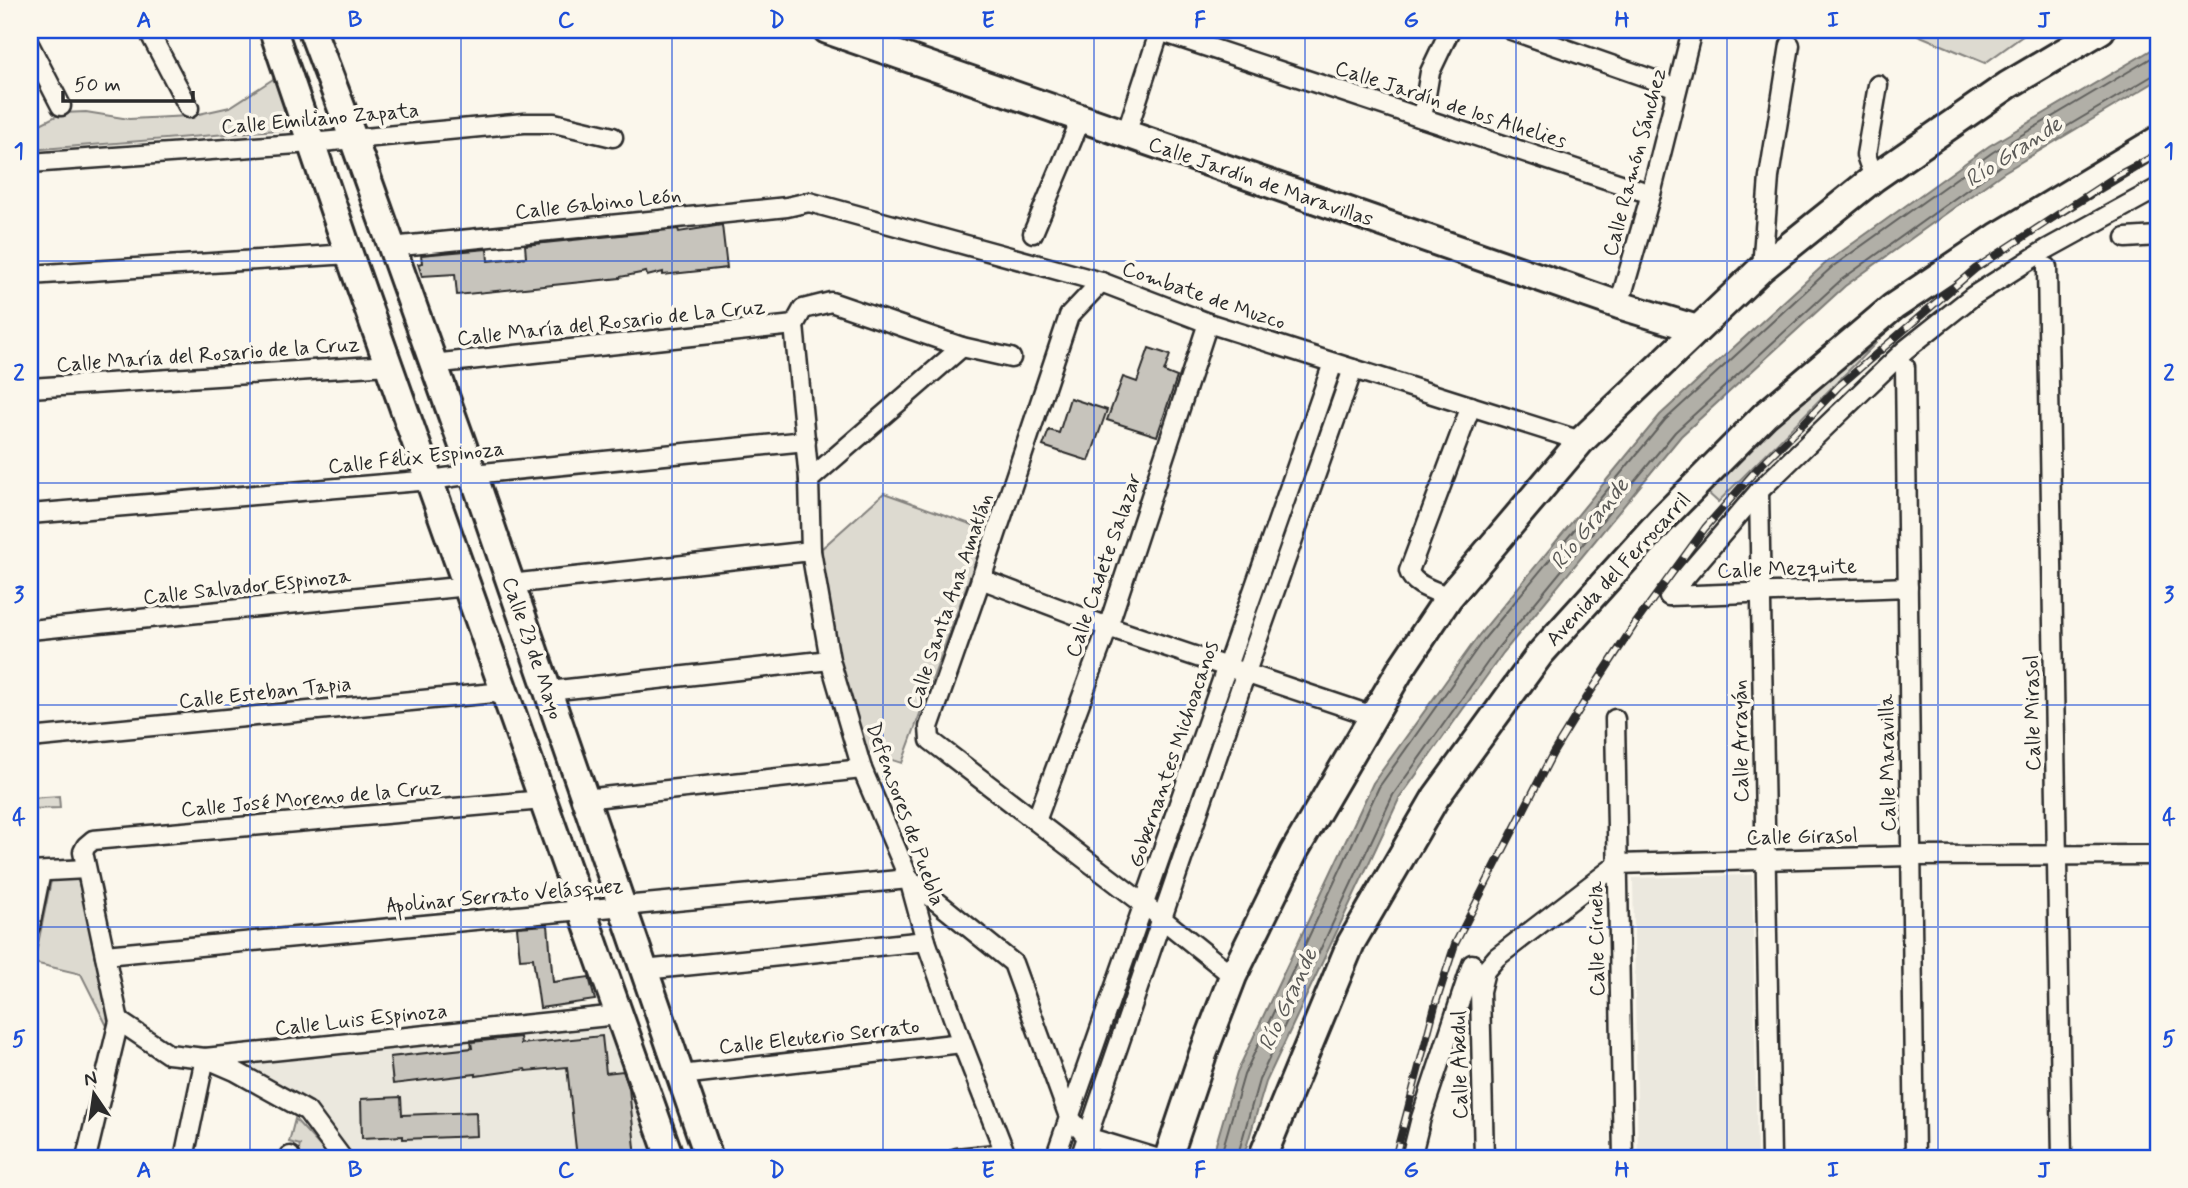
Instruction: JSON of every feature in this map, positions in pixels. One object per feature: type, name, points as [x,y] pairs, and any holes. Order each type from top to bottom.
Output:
[{"type":"street","points":[[148,30],[189,108]]},
{"type":"street","name":"Calle 23 de Mayo","points":[[273,30],[349,254],[670,1158]]},
{"type":"street","name":"Calle 23 de Mayo","points":[[312,30],[353,138],[549,691],[709,1158]]},
{"type":"street","name":"Calle Jardín de Maravillas","points":[[828,30],[1619,305],[1697,329]]},
{"type":"street","points":[[1126,134],[1158,30]]},
{"type":"street","name":"Calle Jardín de los Alhelies","points":[[1158,30],[1651,194]]},
{"type":"street","points":[[1422,118],[1430,72],[1450,30]]},
{"type":"street","points":[[1511,30],[1677,88]]},
{"type":"street","name":"Calle Ramón Sánchez","points":[[1619,305],[1651,194],[1692,30]]},
{"type":"street","points":[[1168,1158],[1233,976],[1294,852],[1402,667],[1450,597],[1581,441],[1762,268],[1874,178],[2008,85],[2101,30]]},
{"type":"street","points":[[1762,268],[1769,177],[1790,45]]},
{"type":"street","points":[[30,46],[61,106]]},
{"type":"street","points":[[1874,178],[1866,155],[1878,85]]},
{"type":"street","points":[[1033,233],[1081,119]]},
{"type":"street","name":"Calle Emiliano Zapata","points":[[30,163],[311,143],[524,123],[554,124],[613,138]]},
{"type":"street","name":"Avenida del Ferrocarril","points":[[1262,1158],[1351,943],[1436,797],[1539,654],[1662,519],[1765,415],[1893,307],[1997,237],[2158,141]]},
{"type":"street","points":[[1759,491],[1905,350],[1973,296],[2047,248],[2158,188]]},
{"type":"street","name":"Calle Gabino León","points":[[391,247],[787,207],[809,202]]},
{"type":"street","name":"Combate de Muzco","points":[[809,202],[1101,282],[1208,323],[1581,441]]},
{"type":"street","points":[[2126,238],[2158,236]]},
{"type":"street","points":[[30,275],[349,254]]},
{"type":"street","name":"Calle Mirasol","points":[[2047,267],[2062,1158]]},
{"type":"street","name":"Calle Santa Ana Amatlán","points":[[1101,282],[1069,316],[929,727],[930,740],[1233,976]]},
{"type":"street","points":[[794,325],[803,309],[831,302],[962,347],[1012,358]]},
{"type":"street","name":"Calle Cadete Salazar","points":[[1036,821],[1108,627],[1208,323]]},
{"type":"street","name":"Calle María del Rosario de La Cruz","points":[[432,364],[794,325]]},
{"type":"street","name":"Defensores de Puebla","points":[[794,325],[809,480],[811,551],[830,660],[862,769],[909,879],[926,941],[1006,1156]]},
{"type":"street","points":[[809,480],[962,347]]},
{"type":"street","name":"Gobernantes Michoacanos","points":[[1055,1158],[1333,363]]},
{"type":"street","name":"Calle María del Rosario de la Cruz","points":[[30,388],[389,365]]},
{"type":"street","name":"Calle Maravilla","points":[[1905,367],[1915,1158]]},
{"type":"street","name":"Gobernantes Michoacanos","points":[[1080,1158],[1353,369]]},
{"type":"street","points":[[1450,597],[1410,578],[1409,571],[1471,406]]},
{"type":"street","name":"Calle Félix Espinoza","points":[[30,513],[431,480],[806,441]]},
{"type":"street","name":"Calle Arrayán","points":[[1759,491],[1771,1158]]},
{"type":"street","name":"Calle Mezquite","points":[[1759,491],[1669,596],[1908,587]]},
{"type":"street","points":[[510,584],[811,551]]},
{"type":"street","points":[[981,579],[1108,627],[1373,716]]},
{"type":"street","name":"Calle Salvador Espinoza","points":[[30,630],[468,586]]},
{"type":"street","points":[[549,691],[830,660]]},
{"type":"street","name":"Calle Esteban Tapia","points":[[30,738],[504,692]]},
{"type":"street","name":"Calle Ciruela","points":[[1615,719],[1623,1158]]},
{"type":"street","points":[[584,799],[862,769]]},
{"type":"street","name":"Calle José Moreno de la Cruz","points":[[86,869],[83,852],[93,841],[542,800]]},
{"type":"street","name":"Calle Girasol","points":[[1618,864],[1911,856],[2158,855]]},
{"type":"street","points":[[1410,1158],[1421,1118],[1478,968],[1497,957],[1618,864]]},
{"type":"street","points":[[30,926],[36,872],[86,869],[119,1021],[86,1158]]},
{"type":"street","points":[[909,879],[1013,963],[1069,1117],[1087,1137],[1156,1158]]},
{"type":"street","name":"Apolinar Serrato Velásquez","points":[[105,955],[909,879]]},
{"type":"street","points":[[644,971],[926,941]]},
{"type":"street","name":"Calle Abedul","points":[[1478,968],[1484,1158]]},
{"type":"street","name":"Calle Luis Espinoza","points":[[119,1021],[168,1055],[205,1058],[618,1015]]},
{"type":"street","name":"Calle Eleuterio Serrato","points":[[681,1074],[962,1043]]},
{"type":"street","points":[[184,1158],[205,1058],[235,1071],[307,1111],[342,1158]]},
{"type":"street","points":[[957,1158],[1006,1156]]},
{"type":"shaded area","points":[[1906,30],[2031,30],[1985,63]]},
{"type":"shaded area","points":[[284,72],[302,128],[30,150],[30,129],[62,113],[86,112],[129,119],[190,116],[230,107]]},
{"type":"shaded area","points":[[1877,342],[1718,502],[1707,492],[1771,425]]},
{"type":"shaded area","points":[[884,493],[987,530],[902,763],[861,750],[836,659],[820,550]]},
{"type":"shaded area","points":[[59,796],[60,808],[30,809],[30,798]]},
{"type":"shaded area","points":[[1752,875],[1757,1158],[1638,1158],[1633,878]]},
{"type":"shaded area","points":[[52,876],[77,877],[113,1005],[107,1026],[81,974],[34,963]]},
{"type":"shaded area","points":[[606,1026],[654,1158],[352,1158],[310,1103],[240,1062]]},
{"type":"shaded area","points":[[295,1119],[331,1158],[297,1158],[300,1145],[289,1142]]},
{"type":"water","name":"Río Grande","points":[[2158,46],[2158,80],[2004,172],[1845,286],[1681,436],[1503,653],[1399,799],[1266,1082],[1243,1158],[1212,1158],[1237,1072],[1373,783],[1479,635],[1660,415],[1827,262],[1989,146]]},
{"type":"building","points":[[722,225],[727,268],[663,275],[663,272],[647,276],[646,272],[620,278],[457,295],[455,274],[422,276],[418,264],[422,263],[421,255],[487,249],[488,261],[526,257],[525,245],[678,229],[679,232]]},
{"type":"building","points":[[1149,348],[1170,355],[1164,372],[1177,377],[1157,436],[1107,420],[1123,377],[1137,382]]},
{"type":"building","points":[[1070,398],[1107,410],[1089,461],[1043,446],[1049,430],[1059,433]]},
{"type":"building","points":[[548,925],[553,982],[589,977],[595,1000],[540,1008],[533,958],[520,959],[517,927]]},
{"type":"building","points":[[602,1036],[606,1073],[623,1071],[629,1088],[636,1158],[577,1158],[567,1067],[393,1084],[390,1057],[472,1048],[471,1042],[520,1037],[521,1044]]},
{"type":"building","points":[[401,1097],[402,1115],[476,1112],[477,1136],[362,1138],[361,1099]]},
{"type":"railway","points":[[1395,1158],[1435,1006],[1455,944],[1553,753],[1635,624],[1705,528],[1758,468],[1839,386],[1975,269],[2118,175],[2158,154]]}]
